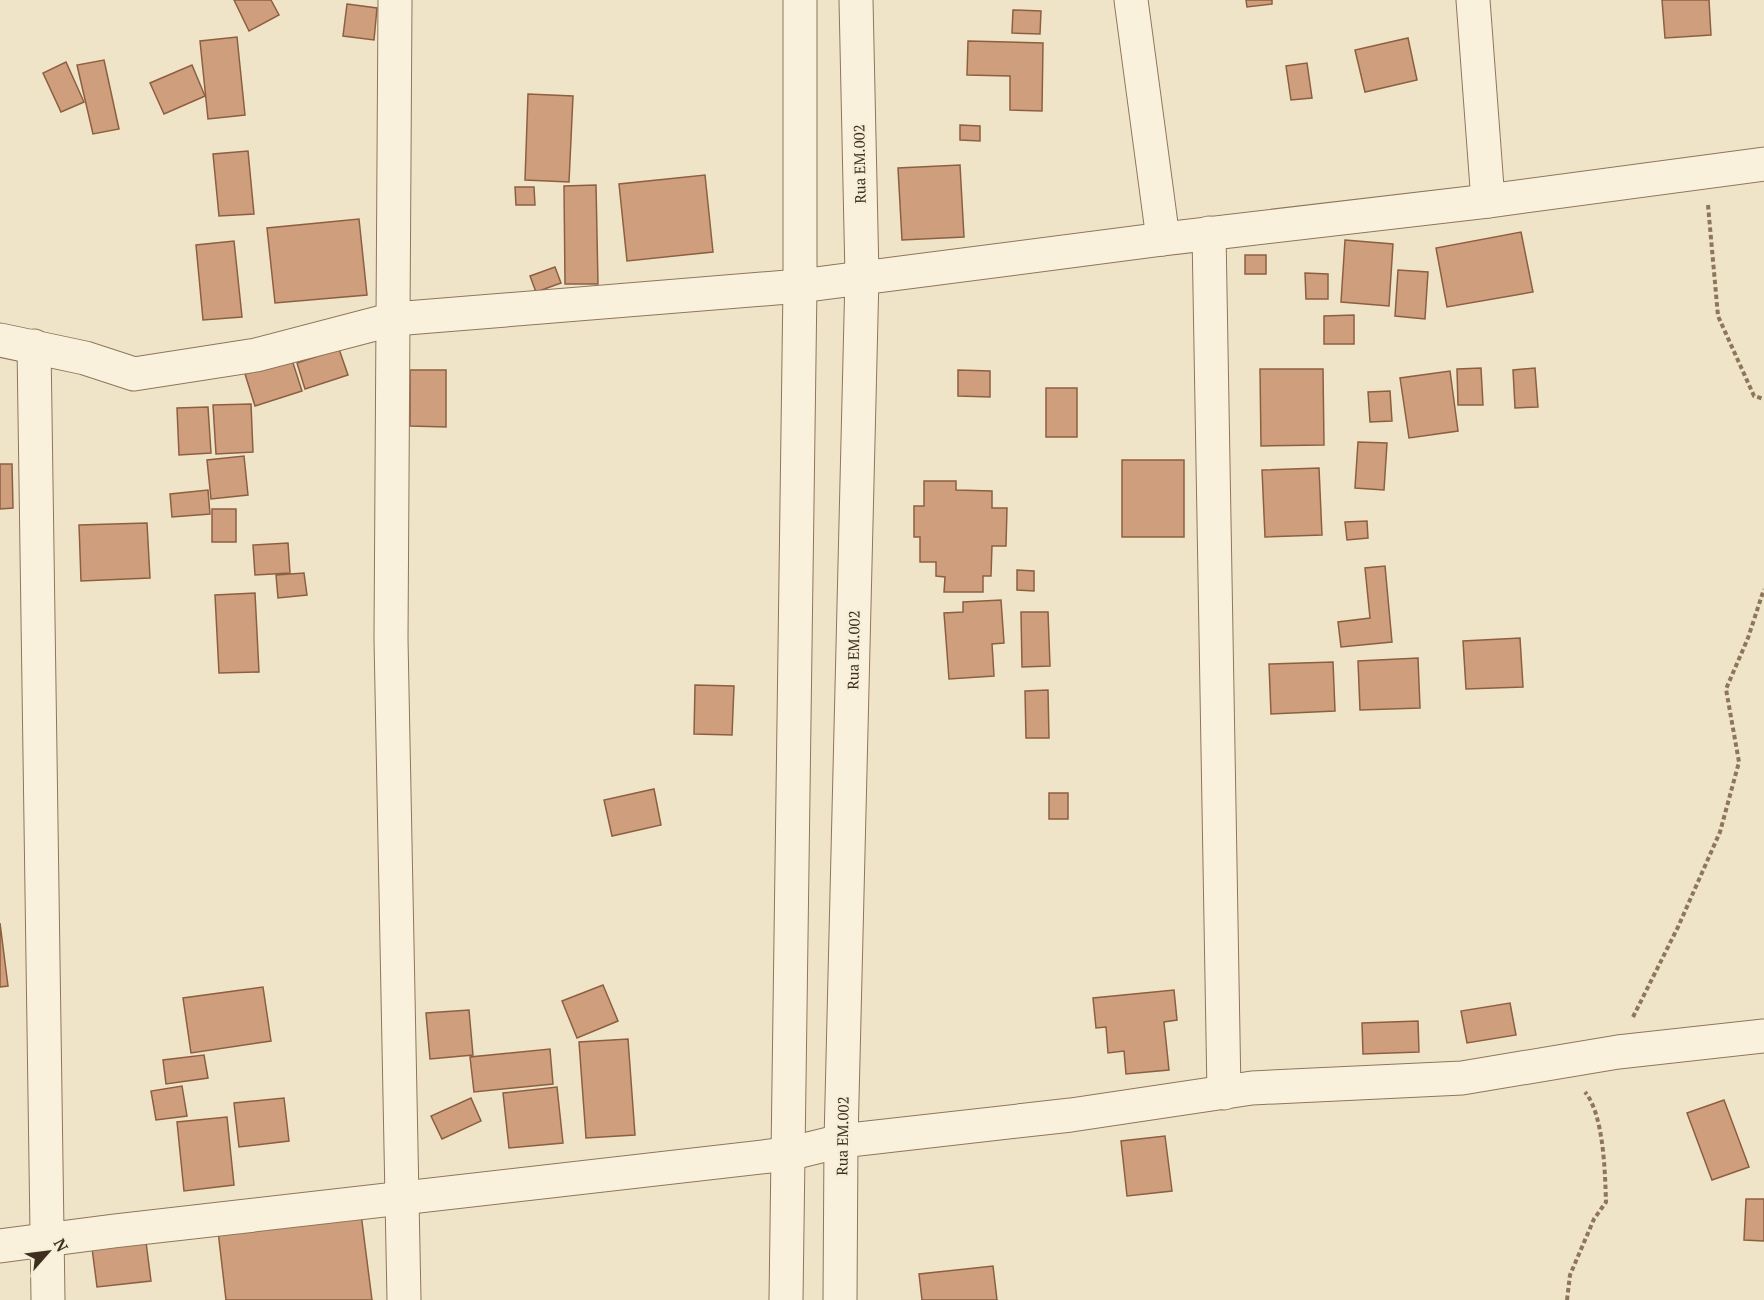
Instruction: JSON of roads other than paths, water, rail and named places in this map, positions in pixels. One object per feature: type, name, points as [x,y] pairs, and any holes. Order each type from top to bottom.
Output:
[{"type":"street","points":[[395,0],[391,639],[404,1300]]},
{"type":"street","points":[[786,1300],[800,286],[800,0]]},
{"type":"street","name":"Rua EM.002","points":[[840,1300],[841,1141],[862,276],[856,0]]},
{"type":"street","points":[[1131,0],[1163,239]]},
{"type":"street","points":[[1473,0],[1488,201]]},
{"type":"street","points":[[0,340],[85,358],[134,374],[256,355],[393,319],[800,286],[862,276],[1488,201],[1764,164]]},
{"type":"street","points":[[1209,233],[1224,1092]]},
{"type":"street","points":[[33,346],[48,1300]]},
{"type":"street","points":[[0,1246],[788,1154],[841,1141],[1071,1115],[1252,1088],[1462,1078],[1618,1052],[1764,1036]]}]
